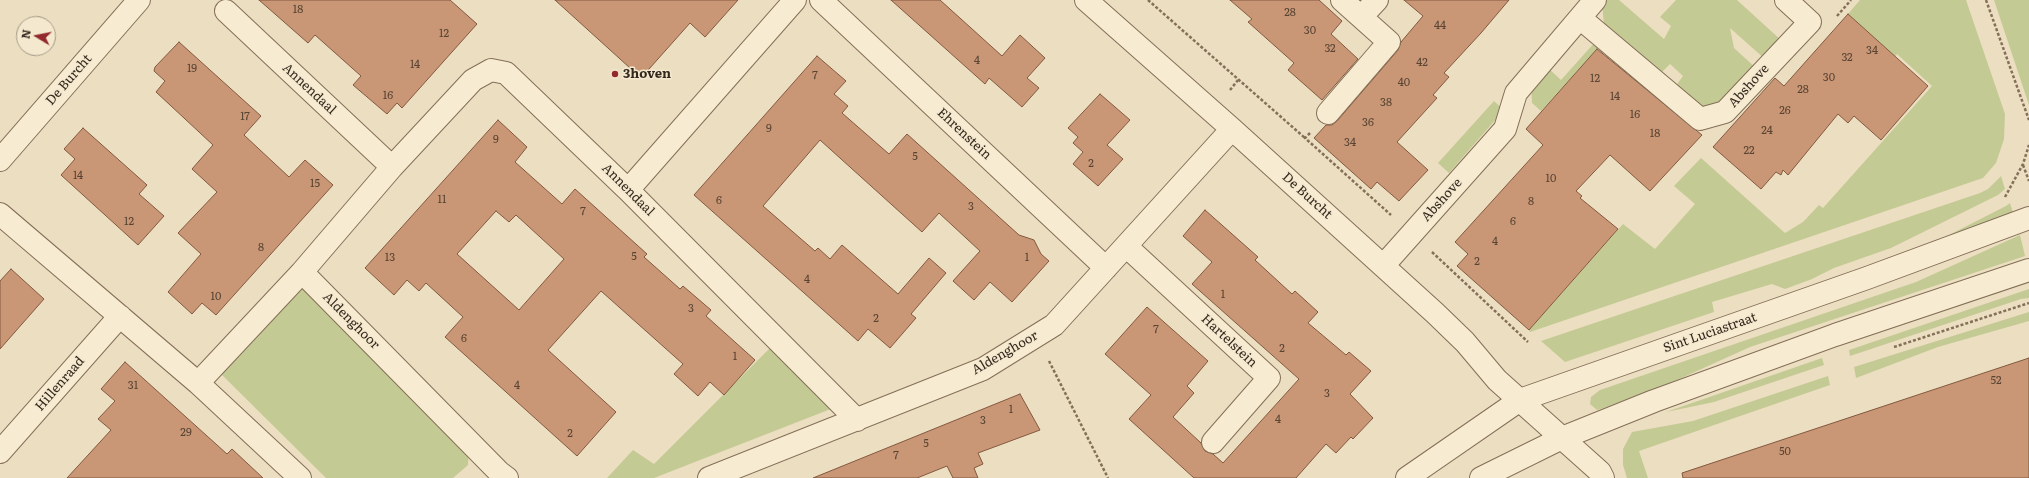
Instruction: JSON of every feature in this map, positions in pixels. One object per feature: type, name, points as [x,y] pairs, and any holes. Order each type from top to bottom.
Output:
[{"type":"street","name":"De Burcht","points":[[0,160],[139,0]]},
{"type":"street","points":[[628,190],[795,0]]},
{"type":"street","name":"Ehrenstein","points":[[821,0],[1106,268]]},
{"type":"street","name":"De Burcht","points":[[1086,0],[1232,129],[1383,266],[1465,342],[1497,380],[1600,472],[1603,478]]},
{"type":"street","points":[[1328,113],[1389,42],[1362,16],[1342,0]]},
{"type":"street","points":[[1362,16],[1377,0]]},
{"type":"street","name":"Abshove","points":[[1383,266],[1505,129],[1516,93],[1595,0]]},
{"type":"street","name":"Abshove","points":[[1580,18],[1700,119],[1725,112],[1790,40],[1810,22],[1786,0]]},
{"type":"street","name":"Annendaal","points":[[226,12],[392,167]]},
{"type":"street","name":"Annendaal","points":[[302,272],[392,167],[474,80],[491,70],[506,73],[628,190],[857,420]]},
{"type":"street","name":"Aldenghoor","points":[[709,478],[982,369],[1054,325],[1232,129]]},
{"type":"street","points":[[0,214],[198,383],[300,478]]},
{"type":"street","name":"Sint Luciastraat","points":[[1407,478],[1520,400],[1867,278],[2029,218]]},
{"type":"street","name":"Hartelstein","points":[[1126,246],[1269,378],[1213,442]]},
{"type":"street","points":[[1481,478],[1562,438],[1654,401],[1828,337],[2029,270]]},
{"type":"street","points":[[198,383],[302,272]]},
{"type":"street","name":"Aldenghoor","points":[[302,272],[500,476]]},
{"type":"street","name":"Hillenraad","points":[[0,452],[120,316]]},
{"type":"path","points":[[1148,0],[1305,138]]},
{"type":"path","points":[[1986,0],[2029,120]]},
{"type":"path","points":[[2029,145],[2023,164],[2029,181]]},
{"type":"path","points":[[1036,335],[1108,478]]},
{"type":"green space","points":[[1606,0],[1619,0],[1664,39],[1671,26],[1660,17],[1676,0],[1737,0],[1782,41],[1766,60],[1730,28],[1734,48],[1757,69],[1709,112],[1675,87],[1683,76],[1670,64],[1660,74],[1604,24],[1602,4]]},
{"type":"green space","points":[[1860,0],[1966,0],[2005,114],[2004,139],[1996,163],[1983,178],[1530,332],[1529,330],[1623,224],[1655,249],[1695,204],[1674,186],[1701,158],[1785,233],[1803,222],[1819,205],[1823,208],[1932,86],[1897,54],[1895,57],[1848,14]]},
{"type":"green space","points":[[1994,0],[2029,0],[2029,105]]},
{"type":"green space","points":[[1596,41],[1601,45],[1541,111],[1532,103],[1531,83],[1546,66],[1561,80]]},
{"type":"green space","points":[[1494,101],[1504,110],[1449,173],[1438,163]]},
{"type":"green space","points":[[2001,176],[2005,189],[1998,195],[1891,248],[1834,268],[1812,279],[1785,289],[1772,284],[1712,302],[1714,312],[1565,362],[1541,341],[1980,193],[1988,189]]},
{"type":"green space","points":[[2010,203],[2013,213],[1947,236],[2006,206]]},
{"type":"green space","points":[[2020,235],[2025,256],[1750,347],[1655,390],[1604,408],[1597,410],[1590,404],[1591,397],[1600,390],[1916,282]]},
{"type":"green space","points":[[302,288],[314,296],[469,448],[468,465],[453,478],[326,478],[220,373]]},
{"type":"green space","points":[[2029,289],[2029,298],[2021,299],[1850,356],[1849,350]]},
{"type":"green space","points":[[2029,312],[2029,321],[1938,347],[1856,378],[1854,367]]},
{"type":"green space","points":[[779,339],[841,405],[654,478],[607,478],[633,450],[654,464]]},
{"type":"green space","points":[[1822,358],[1824,365],[1714,402],[1666,412]]},
{"type":"green space","points":[[1828,376],[1830,385],[1639,451],[1648,478],[1627,478],[1623,465],[1623,449],[1632,432],[1693,421]]},
{"type":"building","points":[[259,0],[450,0],[477,24],[402,108],[397,103],[387,114],[353,85],[361,76],[315,35],[308,43]]},
{"type":"building","points":[[555,0],[738,0],[705,37],[690,23],[641,78]]},
{"type":"building","points":[[891,0],[940,0],[1002,56],[1020,35],[1045,58],[1027,78],[1039,88],[1022,107],[989,78],[985,84]]},
{"type":"building","points":[[1230,0],[1319,0],[1342,21],[1331,34],[1358,59],[1322,100],[1288,70],[1294,63],[1248,22],[1252,19]]},
{"type":"building","points":[[1404,0],[1509,0],[1444,73],[1449,77],[1433,95],[1437,98],[1397,142],[1428,170],[1399,201],[1377,182],[1371,189],[1314,138],[1326,125],[1332,125],[1337,121],[1398,50],[1401,42],[1423,16]]},
{"type":"building","points":[[1848,14],[1928,86],[1881,140],[1854,116],[1848,123],[1838,114],[1788,175],[1783,170],[1781,175],[1776,172],[1761,189],[1713,147],[1775,78],[1784,86]]},
{"type":"building","points":[[179,42],[261,116],[244,135],[289,177],[305,160],[333,185],[216,315],[202,303],[192,314],[168,292],[201,254],[178,233],[217,192],[192,169],[213,145],[156,92],[165,81],[154,71],[155,67]]},
{"type":"building","points":[[1597,49],[1702,135],[1650,191],[1610,155],[1576,191],[1582,196],[1580,198],[1618,229],[1529,330],[1457,266],[1468,254],[1455,242],[1543,145],[1526,129]]},
{"type":"building","points":[[817,56],[846,81],[834,94],[848,106],[842,113],[889,154],[907,134],[1019,235],[1034,240],[1041,254],[1049,261],[1012,302],[990,282],[974,300],[953,281],[980,251],[939,213],[922,232],[820,140],[763,206],[815,251],[818,248],[830,259],[842,245],[898,294],[929,258],[946,273],[911,314],[916,318],[890,348],[868,329],[858,341],[694,195]]},
{"type":"building","points":[[1100,94],[1130,120],[1107,145],[1123,159],[1098,186],[1073,164],[1083,152],[1073,143],[1078,137],[1068,128]]},
{"type":"building","points":[[498,120],[527,147],[515,162],[562,204],[575,189],[647,254],[644,257],[680,289],[683,286],[711,310],[706,316],[755,360],[724,395],[710,382],[698,396],[674,374],[683,364],[601,291],[548,350],[616,412],[577,456],[445,337],[463,317],[426,283],[419,291],[407,280],[394,295],[365,268]],"holes":[[[496,211],[509,222],[516,215],[564,259],[519,310],[457,254]]]},
{"type":"building","points":[[83,128],[147,185],[139,194],[164,216],[138,245],[61,175],[75,159],[64,149]]},
{"type":"building","points":[[1205,210],[1258,257],[1255,260],[1292,294],[1295,291],[1318,312],[1308,323],[1346,355],[1349,352],[1371,371],[1350,394],[1373,418],[1353,439],[1351,437],[1336,453],[1326,444],[1296,478],[1194,478],[1129,419],[1151,395],[1105,354],[1147,307],[1208,361],[1187,386],[1194,393],[1173,417],[1201,443],[1205,451],[1213,454],[1223,463],[1299,379],[1192,284],[1212,262],[1183,236]]},
{"type":"building","points":[[11,269],[44,299],[0,349],[0,281]]},
{"type":"building","points":[[2029,358],[2029,478],[1683,478],[1682,473]]},
{"type":"building","points":[[125,362],[227,454],[232,449],[263,478],[67,478],[111,430],[98,419],[115,401],[101,389]]},
{"type":"building","points":[[1020,394],[1040,430],[978,453],[983,464],[974,468],[978,478],[953,478],[947,466],[917,478],[813,478]]},
{"type":"place","name":"3hoven","points":[[615,74]]}]
